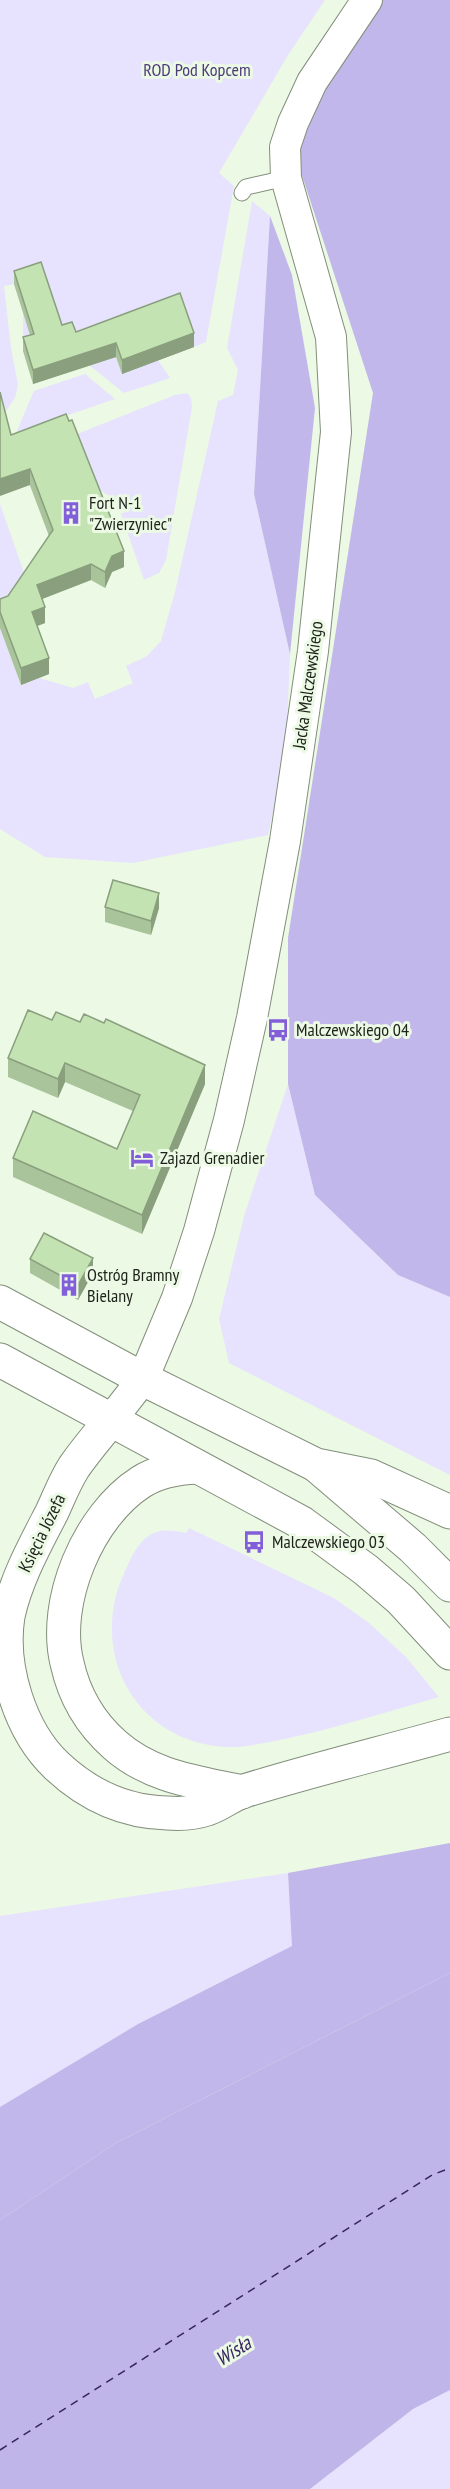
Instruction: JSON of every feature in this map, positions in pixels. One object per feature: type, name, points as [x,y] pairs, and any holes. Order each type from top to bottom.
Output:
[{"type":"street","name":"Jacka Malczewskiego","points":[[143,1379],[177,1298],[199,1231],[229,1120],[252,1018],[285,841],[313,651],[336,432],[331,338],[286,178],[285,147],[293,123],[312,82],[367,0]]},
{"type":"street","points":[[0,1302],[143,1379],[316,1465],[414,1548],[450,1585]]},
{"type":"street","points":[[0,1360],[268,1503],[335,1545],[401,1600],[450,1653]]},
{"type":"street","name":"Księcia Józefa","points":[[143,1379],[73,1468],[18,1584],[8,1617],[6,1637],[12,1687],[34,1740],[48,1758],[86,1790],[110,1802],[139,1811],[188,1813],[208,1808],[242,1792],[450,1734]]},
{"type":"street","points":[[316,1465],[372,1476],[450,1512]]},
{"type":"street","name":"Księcia Józefa","points":[[197,1467],[166,1471],[140,1482],[114,1506],[94,1530],[71,1583],[64,1634],[66,1662],[83,1706],[114,1744],[132,1758],[149,1769],[172,1777],[242,1792]]},
{"type":"lane","points":[[242,193],[246,187],[286,178]]},
{"type":"green space","name":"ROD Pod Kopcem","points":[[0,0],[325,0],[288,55],[219,173],[234,186],[206,342],[194,347],[180,307],[122,373],[158,360],[170,378],[124,393],[89,365],[83,368],[72,336],[23,351],[23,312],[14,284],[4,286],[18,385],[15,398],[2,417],[0,408]]},
{"type":"green space","points":[[252,201],[270,216],[254,494],[290,654],[286,751],[268,835],[133,863],[45,857],[0,829],[0,628],[21,685],[39,678],[73,688],[88,682],[95,699],[133,683],[126,666],[147,656],[161,641],[175,592],[218,401],[233,395],[238,370],[227,348]]},
{"type":"green space","points":[[85,374],[115,399],[16,433],[34,391]]},
{"type":"green space","points":[[187,393],[191,398],[192,407],[166,560],[159,573],[144,580],[121,514],[125,512],[120,499],[116,500],[91,485],[72,436],[175,395]]},
{"type":"green space","points":[[0,504],[28,584],[0,615]]},
{"type":"green space","points":[[288,1084],[315,1195],[398,1275],[450,1297],[450,1475],[229,1363],[219,1319],[245,1213]]},
{"type":"green space","points":[[189,1528],[334,1598],[369,1623],[406,1657],[439,1697],[320,1731],[246,1746],[226,1747],[194,1741],[166,1729],[144,1710],[127,1688],[116,1661],[112,1632],[115,1602],[125,1571],[141,1542],[159,1531],[186,1533]]},
{"type":"green space","points":[[288,1873],[293,1946],[138,2024],[0,2107],[0,1916]]},
{"type":"green space","points":[[450,2390],[450,2489],[310,2489],[413,2409]]},
{"type":"shaded area","points":[[383,0],[450,0],[450,1297],[398,1275],[315,1195],[288,1084],[288,938],[373,393],[296,157],[318,101]]},
{"type":"shaded area","points":[[270,216],[292,275],[315,408],[290,654],[254,494]]},
{"type":"shaded area","points":[[450,1843],[450,1973],[116,2143],[0,2220],[0,2107],[138,2024],[292,1946],[288,1873]]},
{"type":"water","name":"Wisła","points":[[450,1973],[450,2390],[413,2409],[310,2489],[0,2489],[0,2220],[116,2143]]},
{"type":"building","points":[[41,262],[62,325],[72,322],[76,332],[180,293],[194,333],[122,360],[116,343],[33,370],[23,337],[34,334],[14,271]]},
{"type":"building","points":[[0,392],[11,435],[66,414],[69,421],[72,420],[124,551],[112,556],[105,572],[91,564],[37,585],[45,607],[32,612],[49,658],[21,668],[0,612],[0,599],[8,596],[53,530],[30,469],[0,479]]},
{"type":"building","points":[[113,880],[159,893],[151,921],[105,907]]},
{"type":"building","points":[[28,1010],[52,1020],[56,1012],[80,1022],[84,1014],[104,1023],[106,1019],[205,1065],[142,1215],[13,1158],[33,1111],[117,1149],[140,1095],[65,1063],[58,1079],[8,1058]]},
{"type":"building","points":[[44,1233],[93,1258],[78,1285],[30,1259]]},
{"type":"ferry route","points":[[0,2450],[432,2175],[450,2168]]},
{"type":"place","name":"Fort N-1 \"Zwierzyniec\"","points":[[71,513]]},
{"type":"place","name":"Malczewskiego 04","points":[[278,1030]]},
{"type":"place","name":"Zajazd Grenadier","points":[[142,1158]]},
{"type":"place","name":"Ostróg Bramny Bielany","points":[[69,1285]]},
{"type":"place","name":"Malczewskiego 03","points":[[254,1542]]}]
